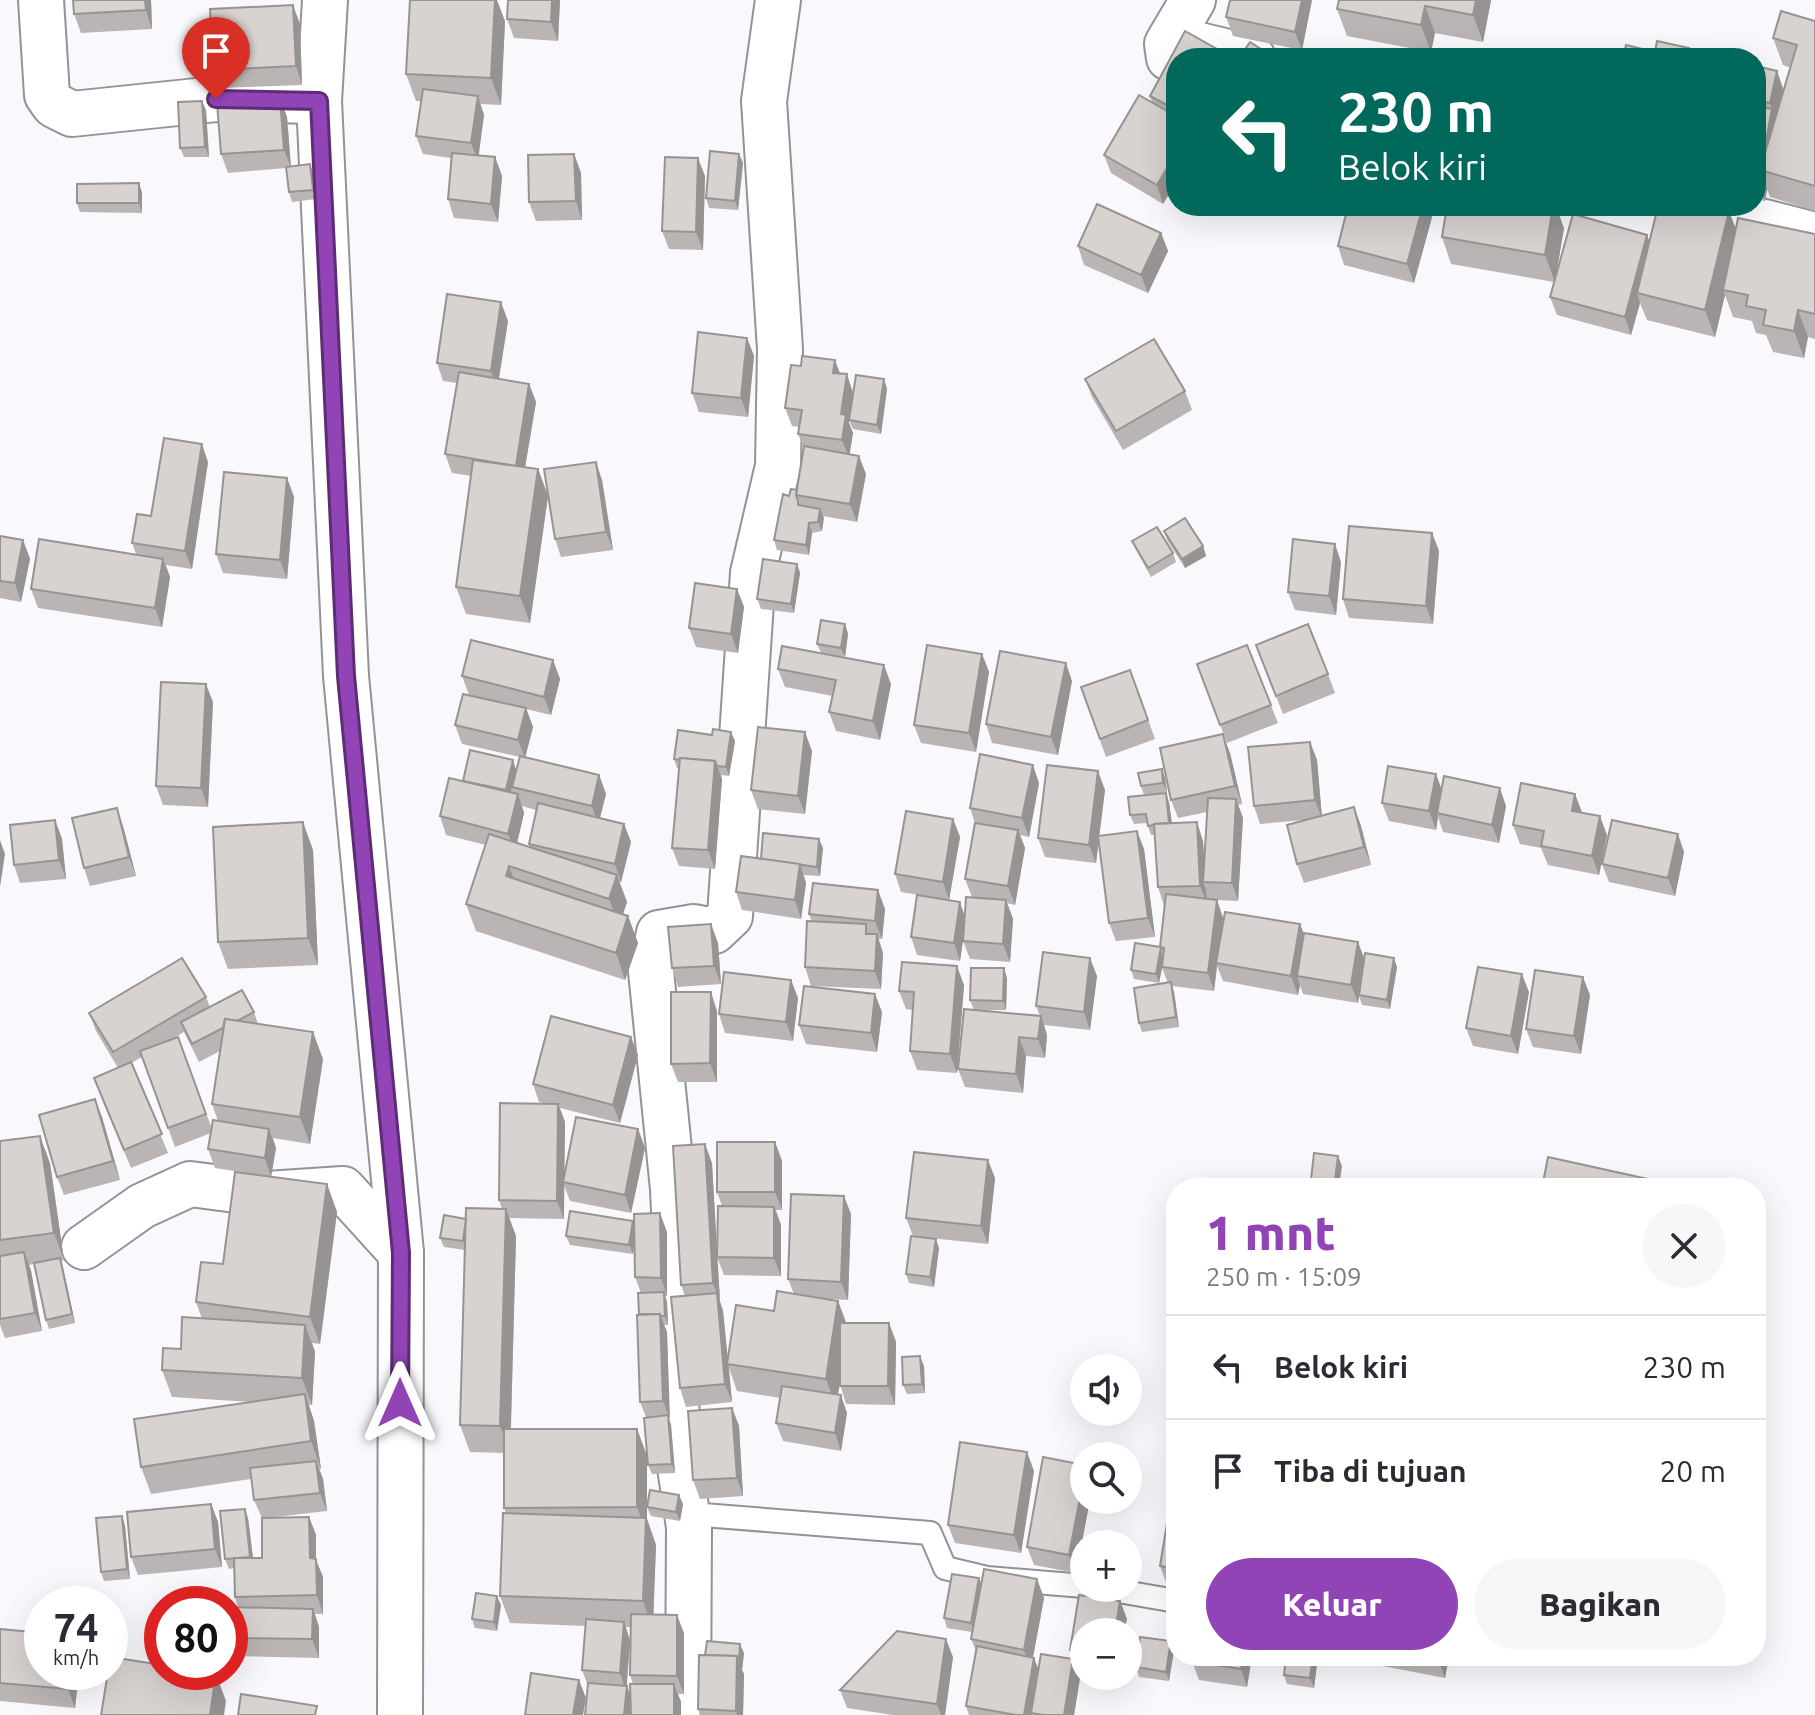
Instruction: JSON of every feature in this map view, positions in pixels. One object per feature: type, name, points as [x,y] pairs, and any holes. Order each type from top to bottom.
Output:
[{"type":"main road","points":[[41,0],[47,95],[54,105],[72,114],[216,99],[319,101]]},
{"type":"main road","points":[[325,0],[319,101],[346,676],[401,1253],[400,1715]]},
{"type":"main road","points":[[688,1715],[689,1527],[679,1461],[674,1354],[677,1280],[673,1189],[651,971],[659,933],[694,927],[714,931],[730,916],[753,573],[778,466],[780,349],[764,101],[778,0]]},
{"type":"main road","points":[[1168,48],[1193,0]]},
{"type":"main road","points":[[1188,48],[1195,44],[1212,48]]},
{"type":"main road","points":[[1741,216],[1815,235]]},
{"type":"main road","points":[[84,1247],[142,1206],[190,1184],[267,1194],[343,1189],[401,1253]]},
{"type":"lane","points":[[688,1562],[703,1515],[930,1533],[945,1568],[987,1578],[1070,1585]]},
{"type":"lane","points":[[1142,1595],[1166,1599]]},
{"type":"building","points":[[73,0],[145,0],[146,10],[74,14]]},
{"type":"building","points":[[410,0],[495,0],[491,78],[406,74]]},
{"type":"building","points":[[508,0],[552,0],[551,22],[507,19]]},
{"type":"building","points":[[1230,0],[1302,0],[1295,32],[1226,17]]},
{"type":"building","points":[[1339,0],[1476,0],[1473,15],[1425,6],[1421,25],[1337,9]]},
{"type":"building","points":[[293,5],[296,66],[213,70],[210,9]]},
{"type":"building","points":[[1781,11],[1815,21],[1815,186],[1766,172],[1766,150],[1797,45],[1773,38]]},
{"type":"building","points":[[1185,31],[1215,48],[1176,48]]},
{"type":"building","points":[[1657,41],[1689,48],[1656,48]]},
{"type":"building","points":[[1250,42],[1259,48],[1246,48]]},
{"type":"building","points":[[1166,66],[1166,105],[1150,96]]},
{"type":"building","points":[[1766,68],[1777,71],[1770,103],[1766,102]]},
{"type":"building","points":[[423,89],[478,96],[471,143],[416,136]]},
{"type":"building","points":[[1139,95],[1166,110],[1166,170],[1157,185],[1104,155]]},
{"type":"building","points":[[280,99],[284,150],[221,154],[217,103]]},
{"type":"building","points":[[202,101],[205,147],[180,148],[178,102]]},
{"type":"building","points":[[1766,108],[1772,109],[1766,141]]},
{"type":"building","points":[[710,151],[739,154],[735,201],[706,198]]},
{"type":"building","points":[[452,153],[495,157],[491,204],[448,199]]},
{"type":"building","points":[[574,154],[576,201],[529,202],[528,155]]},
{"type":"building","points":[[665,157],[698,158],[696,232],[662,231]]},
{"type":"building","points":[[310,164],[313,190],[289,192],[286,167]]},
{"type":"building","points":[[139,183],[139,203],[77,203],[77,184]]},
{"type":"building","points":[[1097,204],[1161,233],[1141,275],[1078,246]]},
{"type":"building","points":[[1346,216],[1420,216],[1407,264],[1338,246]]},
{"type":"building","points":[[1445,216],[1551,216],[1545,255],[1442,237]]},
{"type":"building","points":[[1572,216],[1647,235],[1625,317],[1550,297]]},
{"type":"building","points":[[1656,216],[1728,216],[1705,310],[1637,293]]},
{"type":"building","points":[[1738,218],[1815,234],[1815,314],[1798,310],[1794,331],[1763,325],[1766,310],[1746,306],[1748,295],[1723,290]]},
{"type":"building","points":[[447,294],[501,302],[491,371],[437,363]]},
{"type":"building","points":[[698,332],[747,338],[741,398],[692,393]]},
{"type":"building","points":[[1154,339],[1185,391],[1116,431],[1085,379]]},
{"type":"building","points":[[802,356],[835,360],[833,373],[847,374],[841,414],[846,415],[842,440],[798,434],[802,410],[785,408],[791,365],[801,366]]},
{"type":"building","points":[[459,372],[529,384],[516,466],[445,454]]},
{"type":"building","points":[[856,375],[884,379],[877,425],[849,420]]},
{"type":"building","points":[[164,438],[202,444],[185,551],[132,543],[137,514],[151,516]]},
{"type":"building","points":[[804,446],[859,456],[850,504],[796,495]]},
{"type":"building","points":[[473,460],[538,469],[520,596],[456,587]]},
{"type":"building","points":[[596,462],[606,532],[555,539],[544,469]]},
{"type":"building","points":[[224,472],[287,478],[280,560],[216,554]]},
{"type":"building","points":[[791,489],[797,490],[798,505],[820,509],[818,522],[809,523],[806,545],[774,540],[783,494],[789,496]]},
{"type":"building","points":[[1185,518],[1203,546],[1182,559],[1164,531]]},
{"type":"building","points":[[1349,526],[1432,533],[1426,606],[1343,599]]},
{"type":"building","points":[[1157,527],[1173,553],[1148,568],[1132,541]]},
{"type":"building","points":[[0,536],[23,540],[15,583],[0,581]]},
{"type":"building","points":[[39,539],[163,559],[155,608],[31,589]]},
{"type":"building","points":[[1293,539],[1335,544],[1329,596],[1288,592]]},
{"type":"building","points":[[763,559],[797,564],[791,604],[757,599]]},
{"type":"building","points":[[695,583],[737,589],[731,634],[689,628]]},
{"type":"building","points":[[821,620],[845,624],[841,648],[817,644]]},
{"type":"building","points":[[1308,624],[1328,674],[1276,696],[1256,645]]},
{"type":"building","points":[[471,640],[553,660],[544,697],[462,676]]},
{"type":"building","points":[[927,645],[982,654],[969,733],[914,725]]},
{"type":"building","points":[[1247,645],[1271,705],[1220,725],[1197,664]]},
{"type":"building","points":[[782,646],[884,665],[873,721],[829,712],[836,680],[778,669]]},
{"type":"building","points":[[1000,651],[1066,663],[1051,737],[986,724]]},
{"type":"building","points":[[1130,670],[1148,720],[1100,739],[1081,687]]},
{"type":"building","points":[[161,682],[206,684],[201,788],[156,786]]},
{"type":"building","points":[[463,694],[526,708],[518,740],[455,725]]},
{"type":"building","points":[[758,727],[805,732],[798,796],[751,790]]},
{"type":"building","points":[[713,729],[731,732],[726,767],[717,766],[715,761],[674,759],[678,730],[712,735]]},
{"type":"building","points":[[1223,734],[1235,786],[1171,800],[1160,748]]},
{"type":"building","points":[[1310,742],[1315,800],[1254,806],[1248,747]]},
{"type":"building","points":[[470,750],[513,760],[506,790],[463,781]]},
{"type":"building","points":[[980,754],[1033,765],[1022,818],[970,808]]},
{"type":"building","points":[[520,756],[599,775],[592,806],[512,787]]},
{"type":"building","points":[[680,758],[715,761],[708,850],[672,848]]},
{"type":"building","points":[[1047,765],[1098,771],[1089,845],[1038,838]]},
{"type":"building","points":[[1388,766],[1436,774],[1429,811],[1382,803]]},
{"type":"building","points":[[1162,769],[1163,783],[1141,786],[1138,773]]},
{"type":"building","points":[[1444,776],[1500,788],[1492,825],[1437,813]]},
{"type":"building","points":[[449,778],[518,794],[508,834],[440,816]]},
{"type":"building","points":[[1521,783],[1575,794],[1572,811],[1600,816],[1592,856],[1541,846],[1544,831],[1513,825]]},
{"type":"building","points":[[1166,793],[1169,823],[1148,826],[1146,814],[1130,815],[1128,797]]},
{"type":"building","points":[[1208,798],[1236,799],[1232,883],[1203,882]]},
{"type":"building","points":[[538,803],[624,824],[615,864],[529,844]]},
{"type":"building","points":[[1354,807],[1364,847],[1297,864],[1287,825]]},
{"type":"building","points":[[117,808],[129,857],[84,868],[72,818]]},
{"type":"building","points":[[906,811],[953,819],[943,882],[895,874]]},
{"type":"building","points":[[55,820],[59,860],[14,865],[10,825]]},
{"type":"building","points":[[1612,820],[1678,834],[1668,878],[1602,864]]},
{"type":"building","points":[[303,822],[308,938],[218,942],[213,827]]},
{"type":"building","points":[[1197,822],[1200,886],[1158,887],[1154,824]]},
{"type":"building","points":[[975,823],[1018,830],[1008,886],[965,879]]},
{"type":"building","points":[[1137,831],[1148,918],[1109,923],[1098,836]]},
{"type":"building","points":[[763,833],[819,839],[817,867],[761,859]]},
{"type":"building","points":[[489,834],[617,875],[609,899],[509,866],[506,876],[628,916],[616,953],[466,904]]},
{"type":"building","points":[[741,856],[800,864],[795,900],[736,892]]},
{"type":"building","points":[[813,883],[878,890],[875,921],[809,914]]},
{"type":"building","points":[[1166,894],[1217,900],[1208,973],[1162,967],[1164,948],[1160,947]]},
{"type":"building","points":[[917,895],[960,902],[954,943],[911,937]]},
{"type":"building","points":[[966,897],[1006,900],[1003,944],[963,941]]},
{"type":"building","points":[[1225,912],[1300,924],[1291,976],[1216,963]]},
{"type":"building","points":[[807,921],[866,924],[866,934],[877,934],[875,971],[805,967]]},
{"type":"building","points":[[711,924],[714,966],[672,968],[668,927]]},
{"type":"building","points":[[1304,933],[1358,942],[1351,985],[1297,976]]},
{"type":"building","points":[[1135,943],[1161,947],[1156,974],[1131,970]]},
{"type":"building","points":[[1043,952],[1090,958],[1084,1012],[1036,1006]]},
{"type":"building","points":[[1365,953],[1394,958],[1387,1000],[1359,995]]},
{"type":"building","points":[[182,958],[206,997],[113,1052],[89,1013]]},
{"type":"building","points":[[902,962],[957,966],[950,1054],[910,1051],[914,992],[899,991]]},
{"type":"building","points":[[1478,967],[1522,974],[1511,1036],[1466,1028]]},
{"type":"building","points":[[971,968],[1004,968],[1003,1001],[970,1000]]},
{"type":"building","points":[[1535,970],[1583,977],[1574,1036],[1526,1029]]},
{"type":"building","points":[[724,972],[791,980],[786,1022],[719,1014]]},
{"type":"building","points":[[1171,982],[1176,1017],[1139,1023],[1134,988]]},
{"type":"building","points":[[804,986],[875,994],[871,1033],[799,1025]]},
{"type":"building","points":[[242,990],[254,1012],[237,1021],[225,1019],[223,1028],[192,1044],[181,1022]]},
{"type":"building","points":[[671,992],[711,992],[710,1063],[671,1064]]},
{"type":"building","points":[[964,1009],[1041,1016],[1038,1039],[1019,1037],[1016,1074],[958,1069]]},
{"type":"building","points":[[551,1016],[631,1037],[613,1105],[533,1084]]},
{"type":"building","points":[[225,1019],[313,1032],[300,1117],[212,1104]]},
{"type":"building","points":[[178,1037],[206,1114],[168,1128],[140,1051]]},
{"type":"building","points":[[131,1062],[162,1134],[124,1150],[94,1078]]},
{"type":"building","points":[[95,1099],[113,1161],[57,1177],[39,1115]]},
{"type":"building","points":[[500,1103],[558,1104],[557,1201],[499,1200]]},
{"type":"building","points":[[576,1117],[638,1129],[625,1195],[563,1182]]},
{"type":"building","points":[[213,1120],[269,1129],[265,1158],[208,1149]]},
{"type":"building","points":[[40,1136],[54,1233],[0,1240],[0,1141]]},
{"type":"building","points":[[717,1142],[775,1142],[775,1192],[717,1192]]},
{"type":"building","points":[[705,1144],[713,1283],[681,1285],[673,1146]]},
{"type":"building","points":[[914,1152],[988,1160],[981,1226],[906,1218]]},
{"type":"building","points":[[1314,1153],[1338,1156],[1335,1178],[1311,1178]]},
{"type":"building","points":[[1548,1157],[1643,1178],[1544,1178]]},
{"type":"building","points":[[235,1172],[327,1184],[310,1317],[196,1302],[201,1262],[223,1264]]},
{"type":"building","points":[[791,1194],[844,1196],[841,1282],[788,1279]]},
{"type":"building","points":[[718,1206],[774,1207],[774,1258],[717,1257]]},
{"type":"building","points":[[466,1208],[506,1209],[500,1426],[460,1425]]},
{"type":"building","points":[[570,1211],[633,1221],[629,1245],[566,1236]]},
{"type":"building","points":[[660,1213],[661,1278],[635,1277],[634,1214]]},
{"type":"building","points":[[444,1215],[466,1219],[463,1241],[440,1238]]},
{"type":"building","points":[[911,1236],[936,1239],[930,1277],[906,1274]]},
{"type":"building","points":[[24,1252],[35,1313],[0,1319],[0,1256]]},
{"type":"building","points":[[60,1258],[72,1314],[46,1320],[34,1263]]},
{"type":"building","points":[[777,1291],[838,1301],[826,1379],[727,1364],[736,1305],[774,1311]]},
{"type":"building","points":[[664,1292],[665,1316],[639,1314],[638,1293]]},
{"type":"building","points":[[717,1293],[725,1384],[680,1388],[671,1297]]},
{"type":"building","points":[[660,1314],[663,1401],[640,1402],[637,1315]]},
{"type":"building","points":[[182,1317],[305,1325],[302,1378],[162,1370],[163,1348],[181,1349]]},
{"type":"building","points":[[840,1323],[889,1323],[888,1386],[840,1386]]},
{"type":"building","points":[[920,1356],[922,1384],[903,1385],[902,1357]]},
{"type":"building","points":[[782,1386],[841,1395],[835,1433],[776,1423]]},
{"type":"building","points":[[305,1394],[311,1441],[141,1467],[134,1419]]},
{"type":"building","points":[[732,1408],[737,1478],[693,1480],[688,1411]]},
{"type":"building","points":[[668,1415],[672,1464],[648,1465],[644,1418]]},
{"type":"building","points":[[504,1429],[637,1429],[637,1507],[504,1508]]},
{"type":"building","points":[[960,1442],[1027,1452],[1014,1535],[948,1525]]},
{"type":"building","points":[[1043,1457],[1070,1462],[1070,1514],[1077,1514],[1074,1530],[1070,1530],[1069,1555],[1027,1547]]},
{"type":"building","points":[[316,1461],[320,1493],[254,1500],[250,1468]]},
{"type":"building","points":[[650,1490],[679,1495],[676,1512],[647,1507]]},
{"type":"building","points":[[211,1504],[215,1549],[131,1557],[127,1512]]},
{"type":"building","points":[[245,1509],[250,1557],[225,1559],[220,1511]]},
{"type":"building","points":[[503,1513],[646,1518],[643,1601],[500,1596]]},
{"type":"building","points":[[122,1516],[127,1569],[101,1572],[96,1518]]},
{"type":"building","points":[[309,1517],[310,1558],[316,1559],[317,1595],[248,1597],[248,1586],[235,1586],[234,1558],[262,1558],[262,1518]]},
{"type":"building","points":[[1166,1530],[1166,1567],[1160,1566]]},
{"type":"building","points":[[984,1569],[1037,1579],[1024,1650],[971,1639]]},
{"type":"building","points":[[952,1574],[979,1578],[971,1623],[944,1618]]},
{"type":"building","points":[[476,1593],[497,1596],[494,1622],[472,1619]]},
{"type":"building","points":[[1078,1602],[1120,1602],[1117,1618],[1075,1618]]},
{"type":"building","points":[[248,1607],[313,1609],[312,1639],[248,1638]]},
{"type":"building","points":[[631,1614],[677,1615],[677,1676],[630,1675]]},
{"type":"building","points":[[586,1619],[624,1622],[620,1673],[582,1670]]},
{"type":"building","points":[[0,1629],[24,1631],[24,1685],[0,1683]]},
{"type":"building","points":[[897,1631],[946,1639],[937,1704],[840,1690]]},
{"type":"building","points":[[1142,1637],[1166,1640],[1166,1672],[1142,1668]]},
{"type":"building","points":[[707,1641],[740,1644],[739,1661],[737,1656],[705,1655]]},
{"type":"building","points":[[977,1646],[1034,1658],[1024,1715],[966,1706]]},
{"type":"building","points":[[1041,1654],[1070,1659],[1064,1715],[1031,1713]]},
{"type":"building","points":[[699,1655],[737,1656],[736,1711],[698,1709]]},
{"type":"building","points":[[128,1660],[144,1662],[144,1690],[214,1690],[210,1715],[101,1715],[105,1690],[128,1690]]},
{"type":"building","points":[[1285,1666],[1312,1666],[1310,1678],[1284,1675]]},
{"type":"building","points":[[531,1673],[579,1680],[573,1715],[525,1715]]},
{"type":"building","points":[[588,1683],[627,1686],[624,1715],[585,1715]]},
{"type":"building","points":[[630,1684],[674,1684],[674,1715],[631,1715]]},
{"type":"building","points":[[241,1694],[317,1706],[315,1715],[238,1715]]},
{"type":"route","points":[[216,99],[319,101],[346,676],[401,1253],[400,1403]]}]
